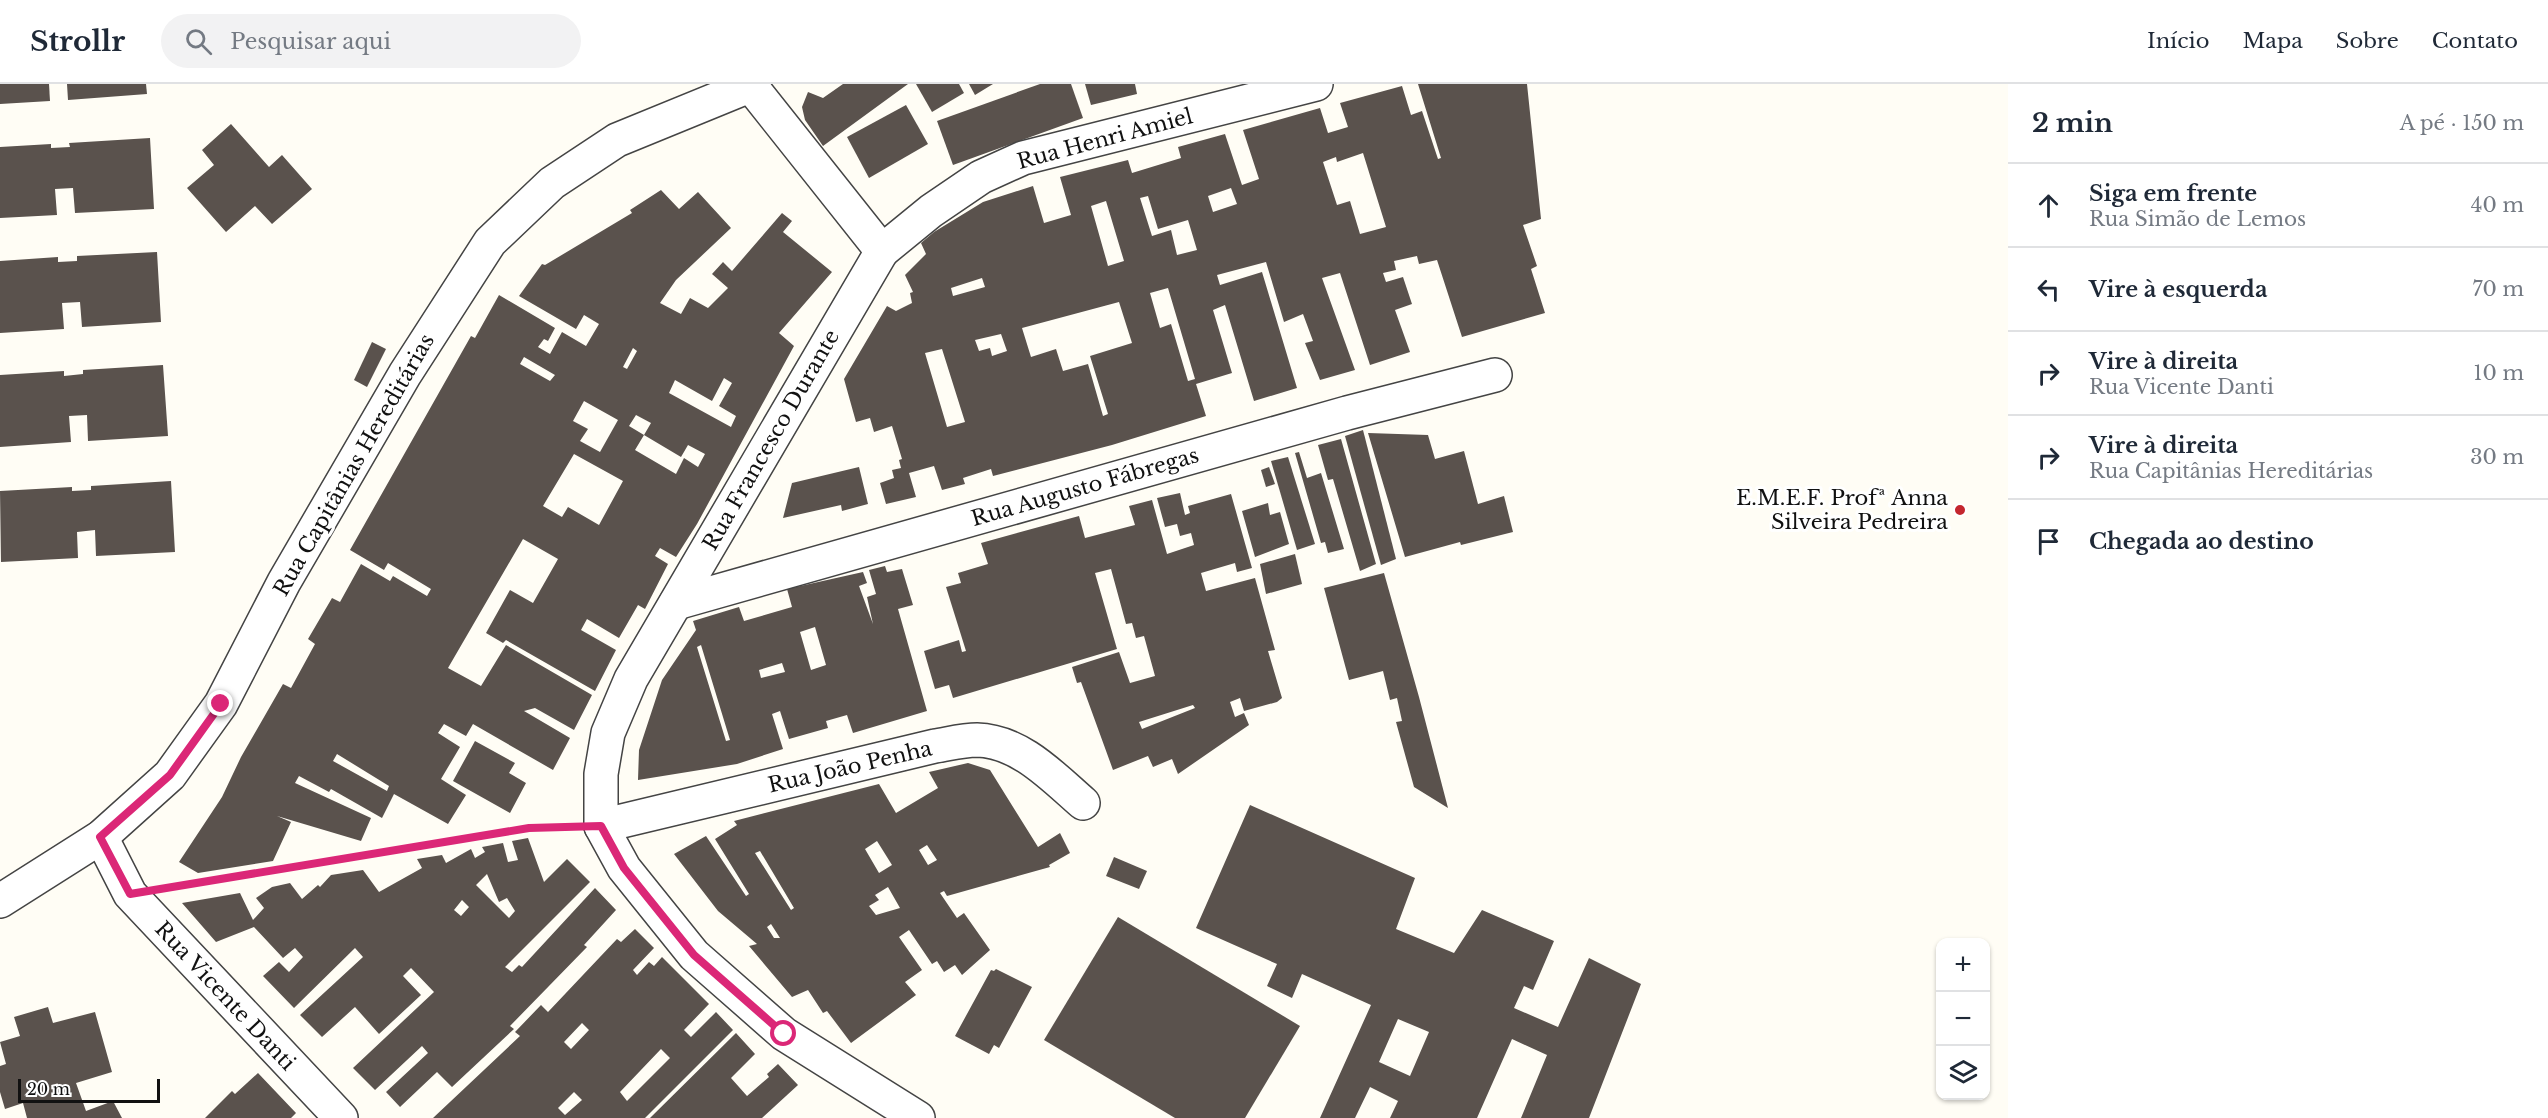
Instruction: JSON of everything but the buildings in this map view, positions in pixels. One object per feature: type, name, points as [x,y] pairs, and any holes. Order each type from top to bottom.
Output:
[{"type":"street","name":"Rua Henri Amiel","points":[[882,251],[931,212],[981,177],[1023,159],[1316,84]]},
{"type":"street","points":[[753,85],[882,251]]},
{"type":"street","name":"Rua Capitânias Hereditárias","points":[[0,901],[100,837],[170,775],[221,704],[285,582],[394,394],[490,242],[552,183],[617,141],[753,85]]},
{"type":"street","name":"Rua Francesco Durante","points":[[601,826],[601,774],[608,733],[632,679],[882,251]]},
{"type":"street","name":"Rua Augusto Fábregas","points":[[675,603],[1336,416],[1496,375]]},
{"type":"street","name":"Rua João Penha","points":[[601,826],[935,746],[977,740],[1003,744],[1037,762],[1083,803]]},
{"type":"street","points":[[601,826],[624,868],[694,955],[784,1034],[918,1118]]},
{"type":"street","name":"Rua Vicente Danti","points":[[100,837],[130,894],[341,1118]]},
{"type":"path","points":[[130,894],[529,828],[601,826]]},
{"type":"place","name":"E.M.E.F. Profª Anna Silveira Pedreira","points":[[1960,510]]},
{"type":"route","points":[[221,704],[170,775],[100,837],[130,894],[529,828],[601,826],[624,868],[694,955],[784,1034]]}]
